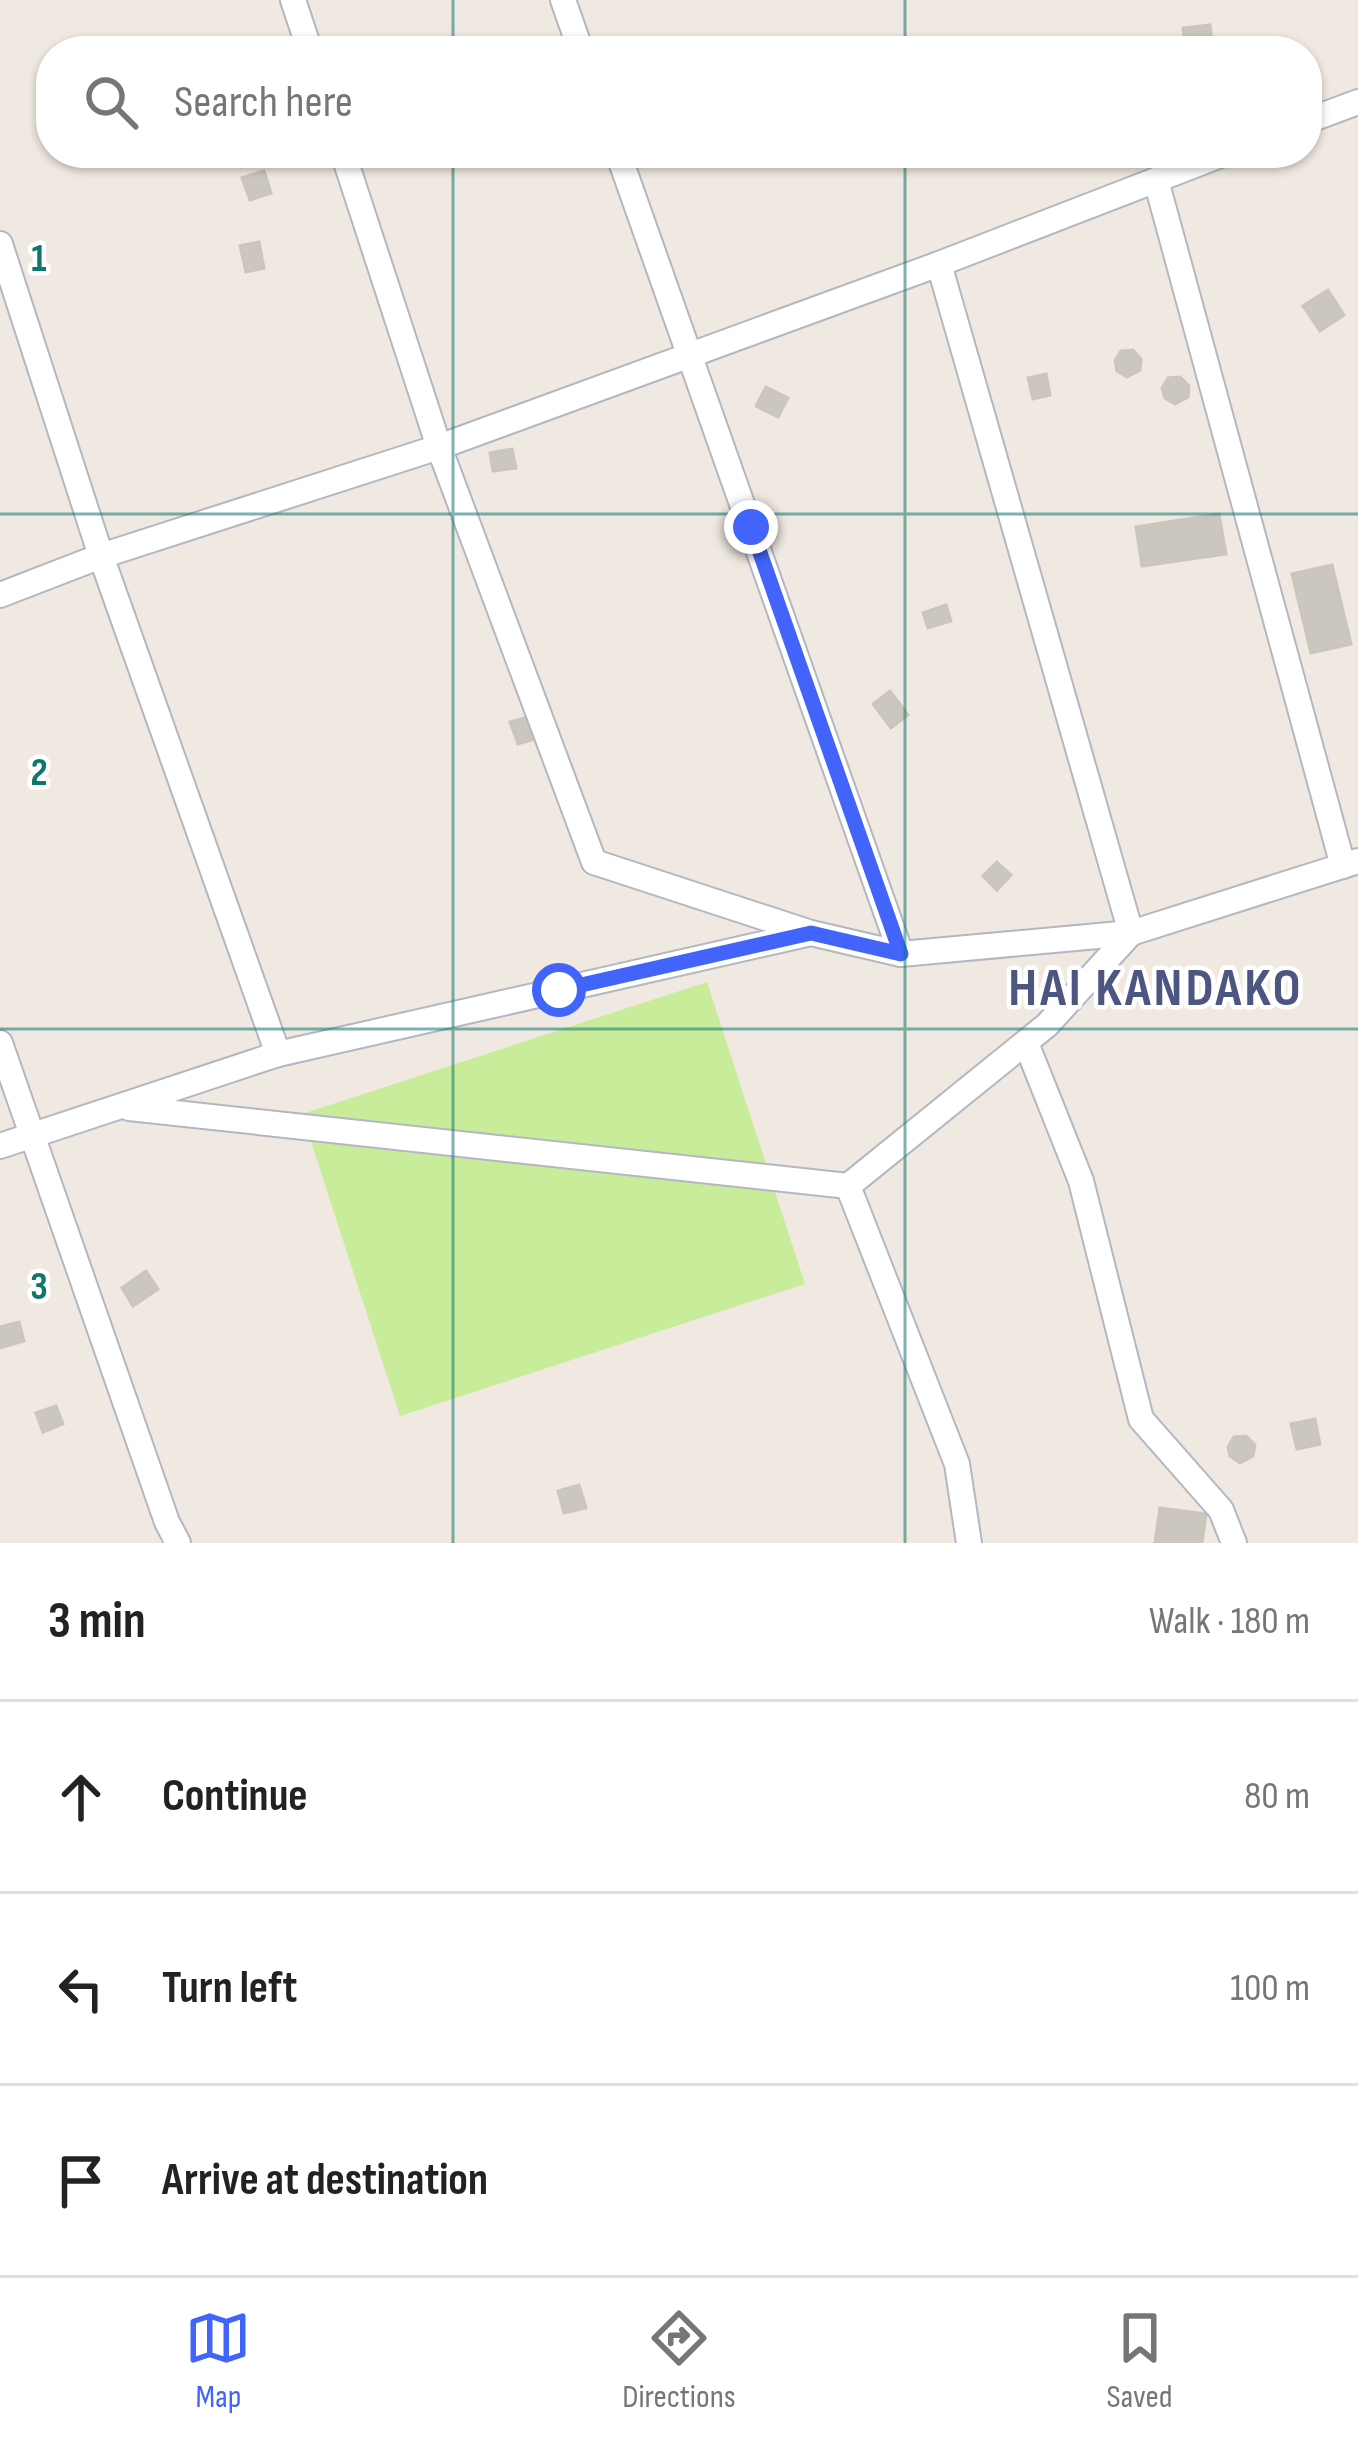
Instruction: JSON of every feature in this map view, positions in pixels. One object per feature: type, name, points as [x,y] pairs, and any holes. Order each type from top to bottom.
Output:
[{"type":"street","points":[[293,0],[305,36]]},
{"type":"street","points":[[563,0],[576,36]]},
{"type":"street","points":[[1322,116],[1358,102]]},
{"type":"street","points":[[348,168],[439,447],[594,862],[811,933],[901,954],[1131,933],[1350,863],[1156,180]]},
{"type":"street","points":[[623,168],[901,954]]},
{"type":"street","points":[[0,596],[101,556],[439,447],[1187,168]]},
{"type":"street","points":[[0,244],[101,556],[278,1054]]},
{"type":"street","points":[[939,264],[1131,933]]},
{"type":"street","points":[[0,1147],[278,1054],[811,933]]},
{"type":"street","points":[[117,1107],[848,1186],[1047,1025],[1131,933]]},
{"type":"street","points":[[1026,1042],[1081,1181],[1141,1419],[1222,1510],[1234,1543]]},
{"type":"street","points":[[0,1043],[178,1543]]},
{"type":"street","points":[[848,1186],[957,1464],[969,1543]]},
{"type":"green space","points":[[707,982],[805,1284],[400,1416],[302,1114]]},
{"type":"building","points":[[1210,25],[1211,36],[1184,36],[1183,28]]},
{"type":"building","points":[[264,171],[271,193],[250,200],[242,178]]},
{"type":"building","points":[[259,242],[264,268],[246,272],[240,246]]},
{"type":"building","points":[[1328,290],[1344,315],[1320,331],[1303,306]]},
{"type":"building","points":[[1133,350],[1141,359],[1140,370],[1127,377],[1117,371],[1115,361],[1121,351]]},
{"type":"building","points":[[1046,374],[1050,395],[1033,399],[1028,378]]},
{"type":"building","points":[[1180,377],[1189,386],[1188,397],[1175,404],[1165,398],[1162,388],[1168,378]]},
{"type":"building","points":[[766,387],[788,398],[778,417],[756,406]]},
{"type":"building","points":[[512,449],[516,468],[493,471],[490,453]]},
{"type":"building","points":[[1219,514],[1226,554],[1142,566],[1136,527]]},
{"type":"building","points":[[1332,565],[1351,644],[1311,653],[1292,574]]},
{"type":"building","points":[[946,605],[951,621],[928,628],[923,613]]},
{"type":"building","points":[[890,691],[908,715],[891,728],[873,704]]},
{"type":"building","points":[[528,717],[535,739],[518,744],[510,722]]},
{"type":"building","points":[[997,862],[1011,875],[997,890],[983,876]]},
{"type":"building","points":[[146,1271],[158,1289],[133,1306],[122,1288]]},
{"type":"building","points":[[19,1322],[24,1341],[0,1348],[0,1327]]},
{"type":"building","points":[[56,1406],[63,1424],[43,1432],[36,1413]]},
{"type":"building","points":[[1315,1419],[1320,1444],[1297,1449],[1291,1424]]},
{"type":"building","points":[[1246,1436],[1255,1445],[1253,1456],[1240,1463],[1230,1456],[1228,1447],[1234,1437]]},
{"type":"building","points":[[579,1485],[586,1508],[564,1513],[558,1491]]},
{"type":"building","points":[[1160,1508],[1206,1514],[1202,1543],[1155,1542]]},
{"type":"district","name":"HAI KANDAKO","points":[[1156,986]]},
{"type":"route","points":[[559,990],[811,933],[901,954],[751,527]]}]
